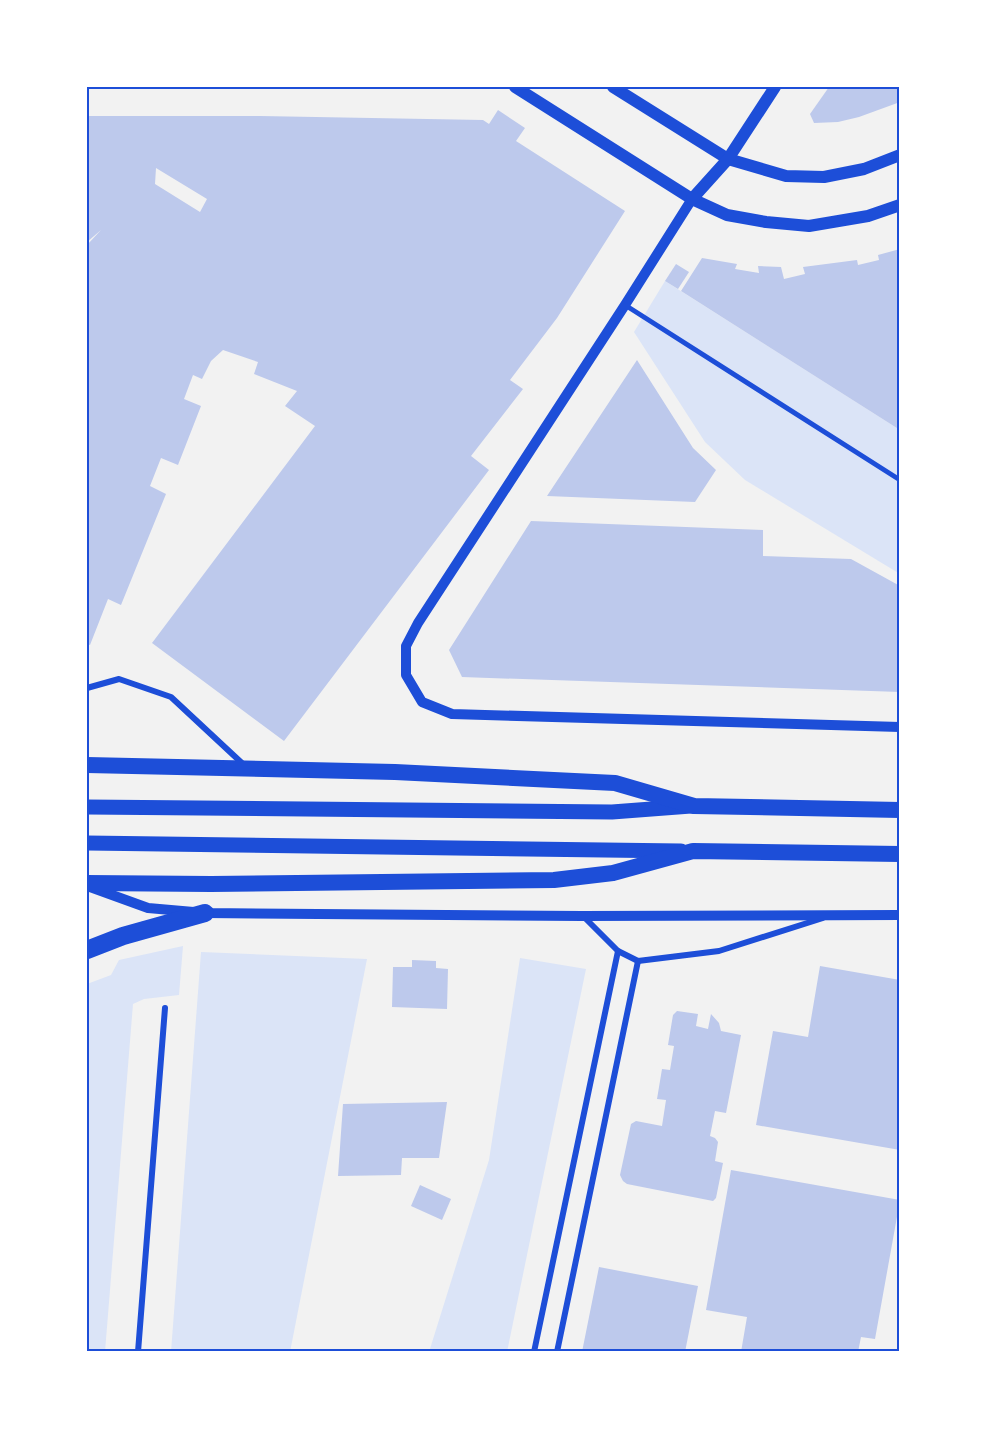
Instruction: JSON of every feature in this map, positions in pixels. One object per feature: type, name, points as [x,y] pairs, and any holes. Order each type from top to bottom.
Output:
[{"type":"highway","points":[[87,765],[394,772],[615,783],[694,806],[899,809]]},
{"type":"highway","points":[[87,885],[554,880],[613,873],[693,851],[900,854]]},
{"type":"highway","points":[[87,950],[123,936],[205,913]]},
{"type":"main road","points":[[515,87],[692,199],[727,215],[809,226],[868,216],[900,205]]},
{"type":"main road","points":[[613,87],[728,159],[786,176],[824,177],[864,169],[900,155]]},
{"type":"main road","points":[[692,199],[728,159],[774,87]]},
{"type":"main road","points":[[87,807],[612,813],[694,806]]},
{"type":"main road","points":[[87,843],[693,851]]},
{"type":"street","points":[[692,199],[418,623],[406,646],[406,675],[422,702],[452,714],[900,727]]},
{"type":"street","points":[[625,305],[900,480]]},
{"type":"street","points":[[87,688],[119,679],[171,697],[249,769]]},
{"type":"street","points":[[87,885],[148,908],[205,913],[582,916],[900,915]]},
{"type":"street","points":[[582,916],[618,951],[638,961],[719,951],[831,916]]},
{"type":"street","points":[[534,1352],[618,951]]},
{"type":"street","points":[[557,1352],[638,961]]},
{"type":"street","points":[[138,1352],[165,1008]]},
{"type":"shaded area","points":[[665,281],[900,430],[900,574],[745,480],[705,442],[634,332]]},
{"type":"shaded area","points":[[183,946],[179,995],[144,999],[133,1004],[105,1352],[87,1352],[87,984],[111,975],[119,960]]},
{"type":"shaded area","points":[[201,952],[367,959],[290,1352],[171,1352]]},
{"type":"shaded area","points":[[520,958],[586,969],[507,1352],[429,1352],[489,1160]]},
{"type":"building","points":[[829,87],[900,87],[900,102],[859,117],[838,122],[814,123],[810,114]]},
{"type":"building","points":[[498,110],[525,128],[516,141],[625,211],[557,318],[510,380],[523,389],[471,456],[489,470],[284,741],[152,643],[315,426],[285,406],[297,391],[254,374],[258,362],[223,350],[211,361],[202,379],[193,375],[184,399],[201,406],[178,465],[161,458],[150,486],[166,494],[121,605],[108,599],[90,645],[87,644],[87,245],[101,230],[87,242],[87,116],[483,120],[489,124]],"holes":[[[156,168],[207,199],[200,212],[155,184]]]},
{"type":"building","points":[[900,249],[900,430],[681,291],[702,258],[737,264],[735,269],[759,273],[758,266],[781,267],[784,279],[805,274],[803,267],[857,260],[858,265],[879,260],[878,255]]},
{"type":"building","points":[[676,264],[689,272],[678,289],[665,281]]},
{"type":"building","points":[[637,360],[693,448],[716,470],[695,502],[547,496]]},
{"type":"building","points":[[531,521],[763,530],[763,556],[851,559],[900,586],[900,692],[462,677],[449,650]]},
{"type":"building","points":[[412,960],[436,961],[436,968],[448,969],[447,1009],[392,1007],[393,967],[412,967]]},
{"type":"building","points":[[820,966],[900,980],[900,1150],[756,1125],[773,1031],[808,1037]]},
{"type":"building","points":[[677,1011],[698,1014],[696,1026],[708,1029],[711,1014],[719,1023],[721,1031],[741,1035],[726,1113],[715,1111],[710,1136],[718,1142],[715,1161],[723,1163],[716,1198],[713,1201],[627,1184],[620,1175],[631,1124],[636,1121],[662,1126],[666,1100],[657,1099],[662,1069],[670,1070],[674,1046],[668,1045],[673,1015]]},
{"type":"building","points":[[447,1102],[439,1158],[402,1158],[401,1175],[338,1176],[343,1104]]},
{"type":"building","points":[[731,1170],[900,1200],[875,1339],[861,1337],[858,1352],[741,1352],[747,1317],[706,1310]]},
{"type":"building","points":[[420,1185],[451,1199],[442,1220],[411,1206]]},
{"type":"building","points":[[599,1267],[698,1286],[685,1352],[582,1352]]}]
